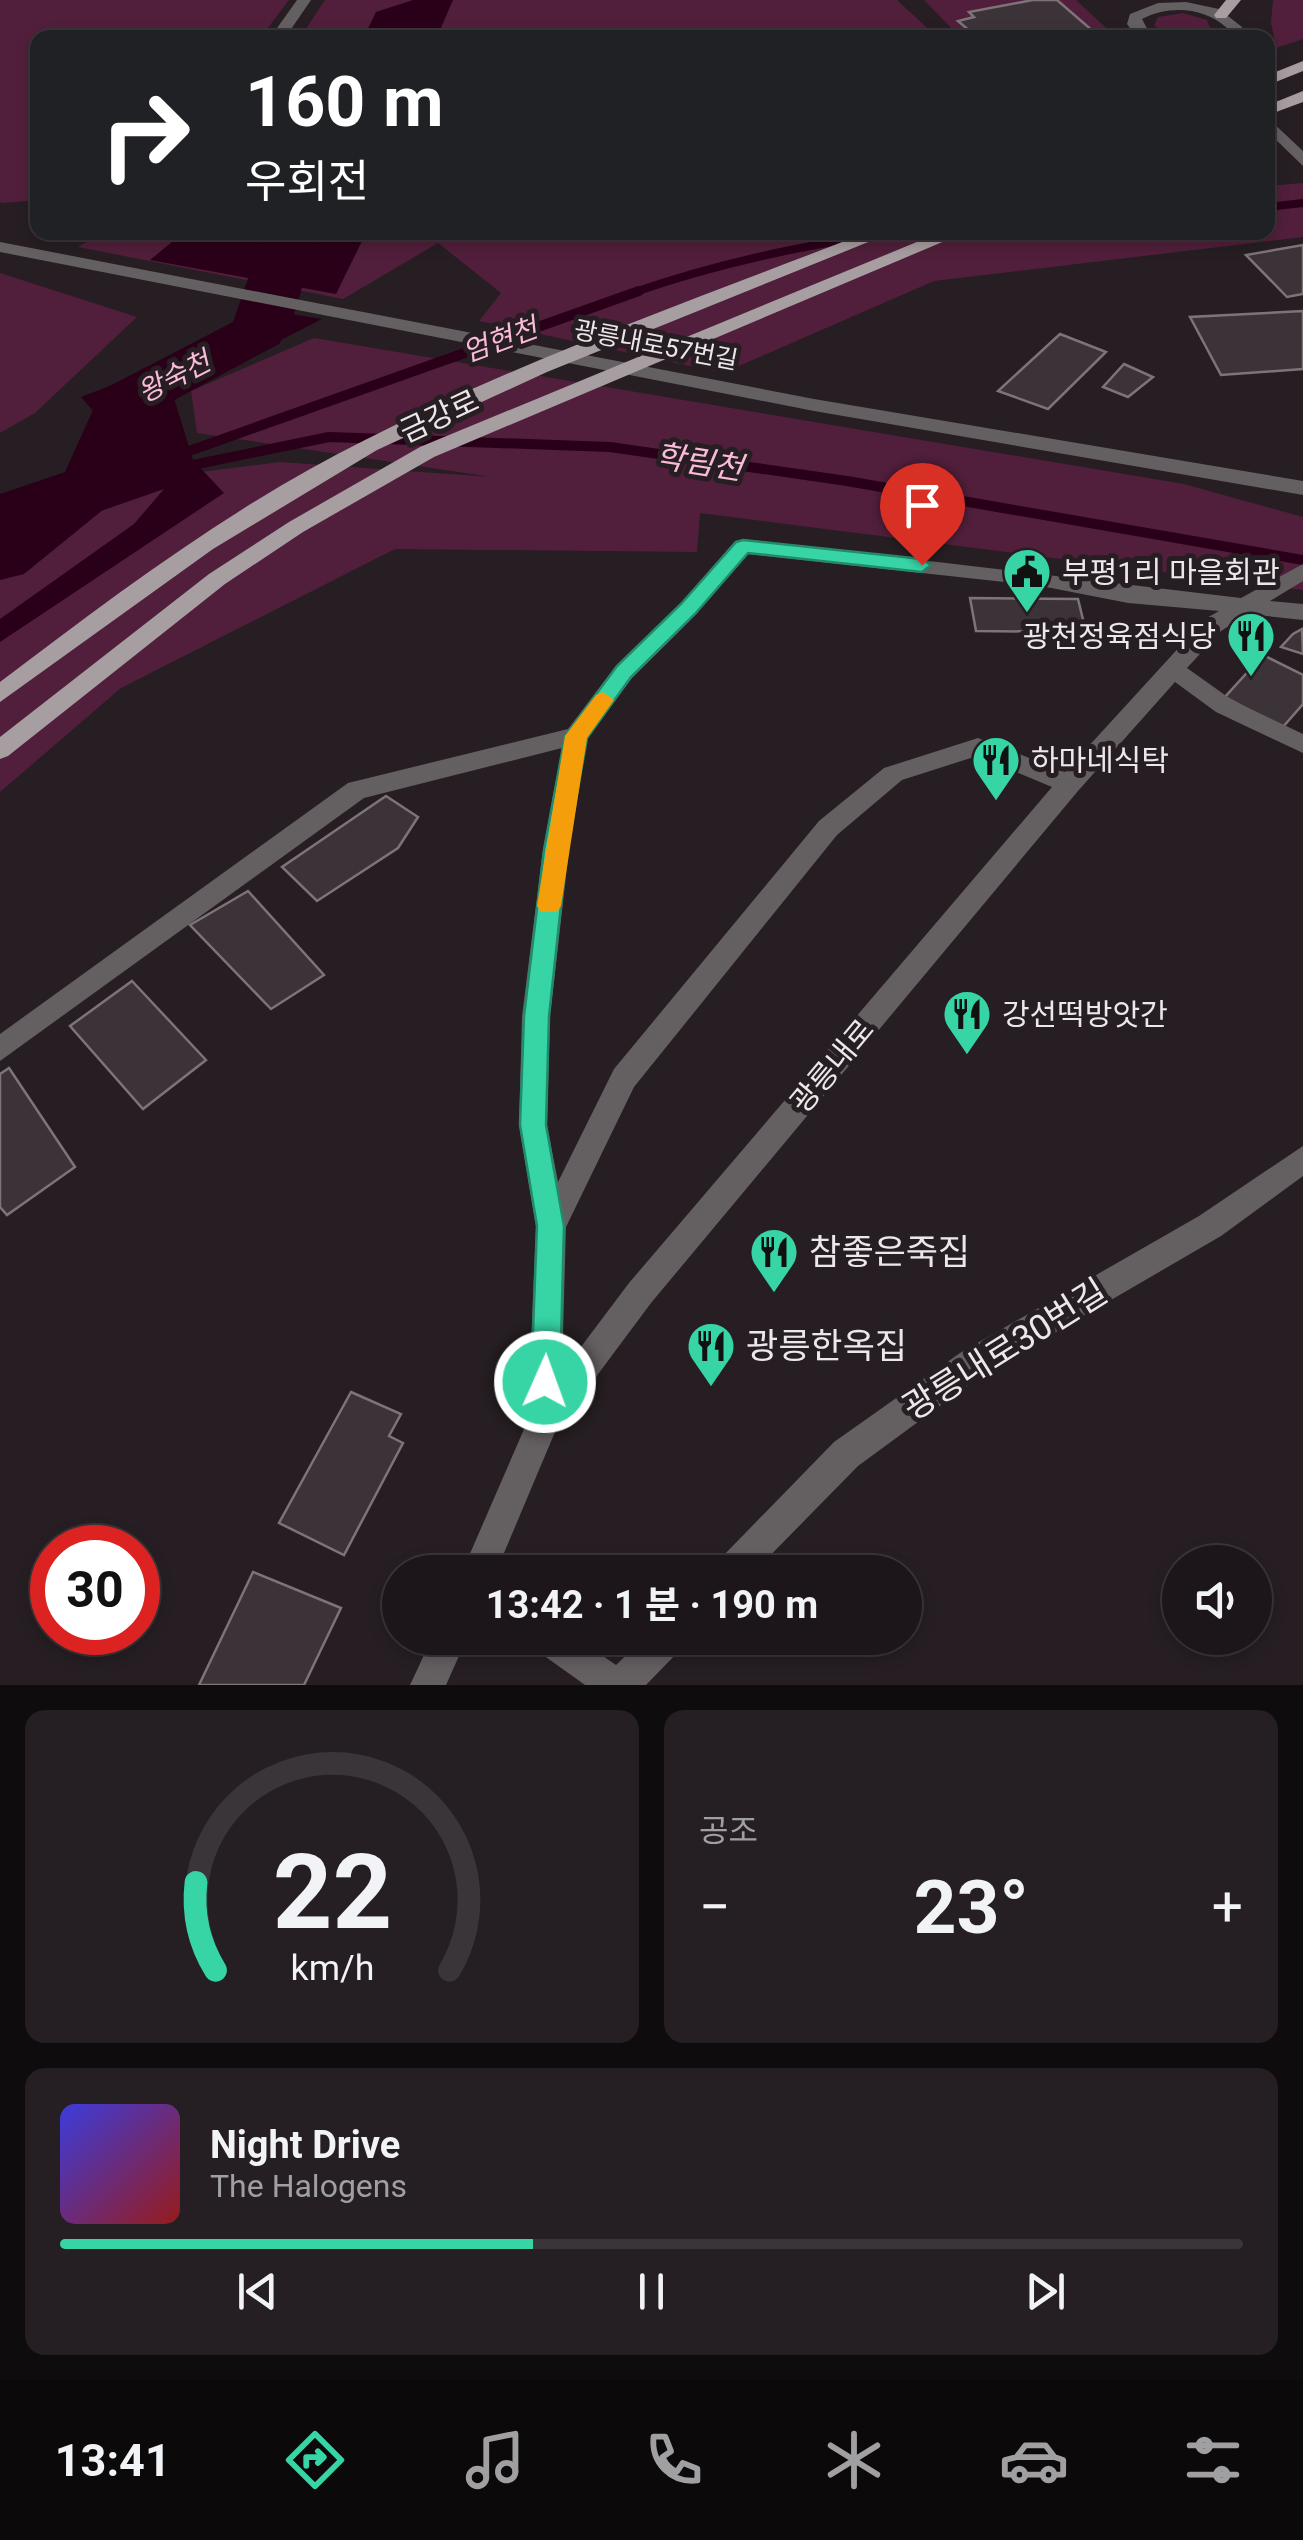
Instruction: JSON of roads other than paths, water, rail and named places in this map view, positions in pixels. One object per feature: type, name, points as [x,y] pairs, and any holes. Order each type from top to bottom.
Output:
[{"type":"main road","points":[[1221,15],[1234,0]]},
{"type":"main road","points":[[1275,77],[1303,66]]},
{"type":"main road","points":[[1275,107],[1303,96]]},
{"type":"main road","name":"금강로","points":[[0,694],[119,603],[232,526],[425,418],[634,330],[865,240]]},
{"type":"main road","name":"금강로","points":[[0,750],[217,579],[426,452],[616,370],[938,240]]},
{"type":"street","points":[[283,30],[304,0]]},
{"type":"street","points":[[1131,0],[1147,8]]},
{"type":"street","points":[[1139,30],[1135,17],[1147,8],[1185,4],[1221,15],[1235,30]]},
{"type":"street","points":[[1275,130],[1301,156]]},
{"type":"street","name":"광릉내로57번길","points":[[0,246],[30,238]]},
{"type":"street","name":"광릉내로57번길","points":[[0,246],[814,405],[1303,488]]},
{"type":"street","points":[[544,1421],[551,1226],[533,1125],[536,1016],[556,850],[576,736],[624,672],[688,609],[743,546],[1303,612]]},
{"type":"street","name":"광릉내로","points":[[485,1555],[544,1421],[640,1293],[1069,784],[1213,624],[1303,571]]},
{"type":"street","points":[[1174,670],[1224,706],[1303,744]]},
{"type":"street","points":[[0,1049],[356,790],[576,736]]},
{"type":"street","points":[[551,1226],[624,1078],[828,828],[893,774],[978,747],[1069,784]]},
{"type":"street","name":"광릉내로30번길","points":[[748,1555],[846,1454],[971,1364],[1210,1226],[1303,1160]]},
{"type":"street","points":[[428,1685],[442,1655]]},
{"type":"street","points":[[573,1655],[618,1685],[650,1655]]},
{"type":"water","points":[[413,0],[453,0],[440,30],[367,30],[376,12]]},
{"type":"water","points":[[174,240],[363,240],[336,294],[150,260]]},
{"type":"water","points":[[260,309],[322,319],[173,395],[193,460],[224,493],[0,642],[0,619],[134,524],[164,489],[0,546],[0,494],[83,466],[118,440],[81,397],[200,351]]},
{"type":"waterway","name":"엄현천","points":[[1275,206],[1303,203]]},
{"type":"waterway","name":"왕숙천","points":[[0,558],[92,485],[123,403],[259,332],[291,240]]},
{"type":"waterway","name":"엄현천","points":[[632,293],[700,272],[847,240]]},
{"type":"waterway","name":"엄현천","points":[[175,456],[639,291]]},
{"type":"waterway","name":"학림천","points":[[183,467],[329,437],[610,447],[847,481],[1303,560]]},
{"type":"place","name":"부평1리 마을회관","points":[[1027,614]]},
{"type":"place","name":"광천정육점식당","points":[[1251,678]]},
{"type":"place","name":"하마네식탁","points":[[996,802]]},
{"type":"place","name":"강선떡방앗간","points":[[967,1056]]},
{"type":"place","name":"참좋은죽집","points":[[774,1294]]},
{"type":"place","name":"광릉한옥집","points":[[711,1388]]}]
